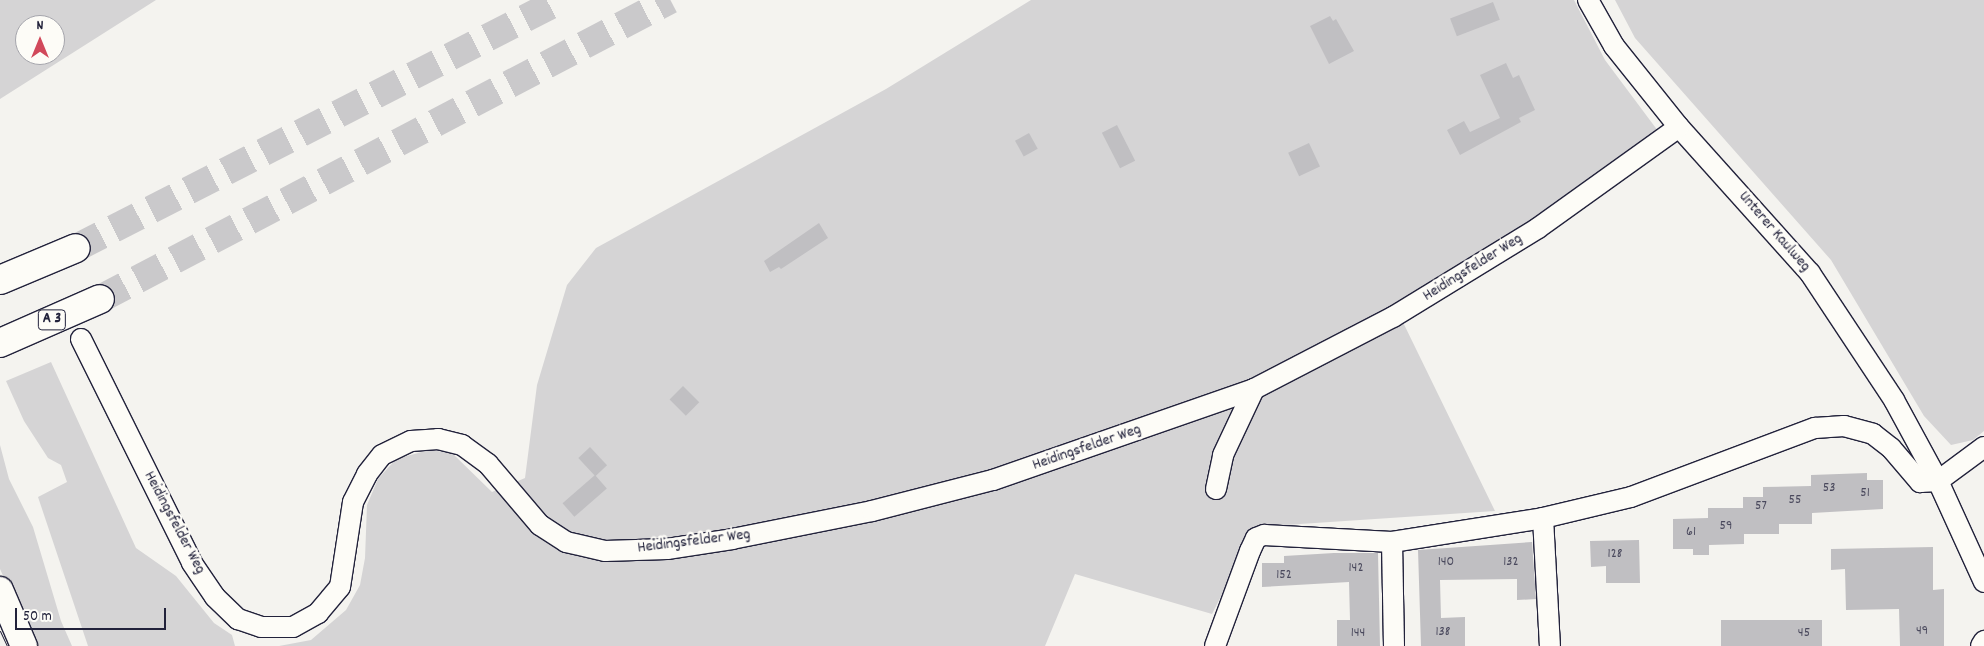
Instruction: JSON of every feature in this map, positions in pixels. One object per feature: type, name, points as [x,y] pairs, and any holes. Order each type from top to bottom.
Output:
[{"type":"highway","points":[[0,280],[76,248]]},
{"type":"highway","name":"A 3","points":[[2,342],[100,299]]},
{"type":"main road","points":[[0,590],[24,646]]},
{"type":"street","name":"Unterer Kaulweg","points":[[1588,0],[1614,46],[1679,127],[1810,273],[1894,400],[1938,481],[1984,582]]},
{"type":"street","name":"Heidingsfelder Weg","points":[[81,338],[192,563],[215,597],[238,619],[261,627],[293,627],[318,613],[340,587],[352,502],[367,474],[382,455],[412,441],[438,439],[462,445],[488,464],[540,525],[566,542],[605,551],[667,549],[872,511],[992,480],[1254,389],[1393,317],[1530,233],[1679,127]]},
{"type":"street","points":[[1216,489],[1223,455],[1254,389]]},
{"type":"street","points":[[1215,646],[1256,538],[1264,535],[1392,542],[1543,518],[1631,497],[1815,428],[1844,426],[1872,434],[1891,448],[1920,482],[1938,481],[1984,447]]},
{"type":"street","points":[[1543,518],[1550,646]]},
{"type":"street","points":[[1392,542],[1394,646]]},
{"type":"street","points":[[1981,646],[1984,641]]},
{"type":"shaded area","points":[[0,0],[156,0],[65,58],[65,15],[15,15],[15,65],[54,65],[0,99]]},
{"type":"shaded area","points":[[1031,0],[1574,0],[1605,60],[1661,135],[1397,310],[1495,511],[1256,527],[1212,614],[1075,574],[1045,646],[279,646],[311,640],[346,610],[360,585],[365,558],[367,505],[378,479],[396,459],[429,450],[452,453],[492,492],[525,478],[537,385],[567,285],[596,248],[886,89]]},
{"type":"shaded area","points":[[1615,0],[1984,0],[1984,431],[1973,440],[1951,445],[1924,416],[1831,260],[1635,38]]},
{"type":"shaded area","points":[[51,362],[136,548],[176,576],[214,623],[232,635],[235,646],[88,646],[38,497],[67,482],[61,465],[48,458],[24,421],[6,381]]},
{"type":"shaded area","points":[[0,445],[9,479],[33,527],[61,621],[72,646],[35,646],[0,569]]},
{"type":"building","points":[[1493,2],[1500,20],[1457,36],[1450,18]]},
{"type":"building","points":[[1330,16],[1333,21],[1336,19],[1354,51],[1329,64],[1310,26]]},
{"type":"building","points":[[1506,63],[1513,78],[1519,75],[1535,110],[1519,118],[1521,122],[1460,155],[1447,130],[1464,121],[1470,132],[1500,118],[1480,75]]},
{"type":"building","points":[[1117,125],[1135,161],[1120,168],[1102,133]]},
{"type":"building","points":[[1029,133],[1038,149],[1024,157],[1015,141]]},
{"type":"building","points":[[1309,143],[1320,167],[1299,176],[1288,153]]},
{"type":"building","points":[[819,223],[828,238],[781,269],[779,267],[770,272],[764,261]]},
{"type":"building","points":[[683,386],[699,402],[686,416],[670,399]]},
{"type":"building","points":[[590,447],[607,465],[595,476],[578,458]]},
{"type":"building","points":[[1867,473],[1867,480],[1883,480],[1883,509],[1812,513],[1812,524],[1779,524],[1779,534],[1744,534],[1744,544],[1709,545],[1709,555],[1693,555],[1693,549],[1673,549],[1673,519],[1708,518],[1708,508],[1743,508],[1743,497],[1763,497],[1763,487],[1811,486],[1811,475]]},
{"type":"building","points":[[595,475],[607,489],[574,517],[563,503]]},
{"type":"building","points":[[1639,540],[1640,583],[1606,583],[1606,566],[1591,567],[1590,541]]},
{"type":"building","points":[[1532,542],[1536,599],[1517,600],[1517,579],[1440,580],[1441,618],[1465,617],[1465,646],[1421,646],[1418,550]]},
{"type":"building","points":[[1933,547],[1933,590],[1944,589],[1944,646],[1900,646],[1899,609],[1846,610],[1845,569],[1831,570],[1831,549]]},
{"type":"building","points":[[1378,553],[1380,646],[1337,646],[1337,620],[1350,620],[1349,582],[1262,587],[1262,563],[1284,563],[1284,556]]},
{"type":"building","points":[[1721,620],[1822,620],[1822,646],[1721,646]]},
{"type":"tunnel","points":[[76,248],[561,0]]},
{"type":"tunnel","points":[[100,299],[670,0]]},
{"type":"tram line","points":[[0,631],[7,646]]}]
